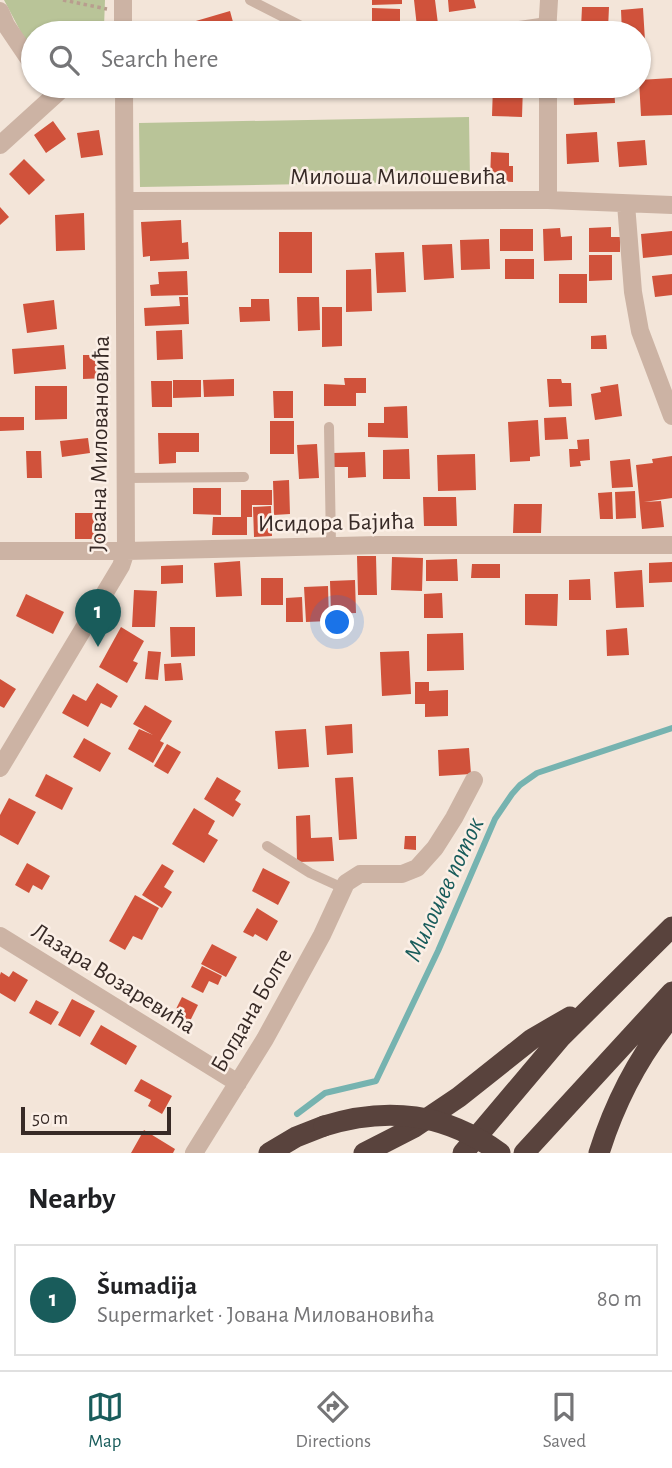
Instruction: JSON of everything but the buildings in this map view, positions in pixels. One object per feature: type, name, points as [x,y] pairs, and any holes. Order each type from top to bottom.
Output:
[{"type":"highway","points":[[463,1153],[561,1037],[672,927]]},
{"type":"highway","points":[[524,1153],[672,992]]},
{"type":"highway","points":[[364,1153],[413,1128],[459,1097],[532,1039],[590,1006]]},
{"type":"highway","points":[[599,1153],[622,1091],[651,1042],[672,1016]]},
{"type":"highway","points":[[268,1153],[296,1137],[335,1123],[368,1115],[389,1114],[442,1122],[471,1135],[499,1153]]},
{"type":"street","points":[[548,21],[549,0]]},
{"type":"street","points":[[0,11],[21,47]]},
{"type":"street","points":[[0,145],[47,98]]},
{"type":"street","name":"Јована Миловановића","points":[[0,768],[121,566],[126,551],[124,98]]},
{"type":"street","points":[[548,98],[548,200]]},
{"type":"street","name":"Милоша Милошевића","points":[[125,201],[548,200],[672,205]]},
{"type":"street","points":[[626,204],[632,292],[640,331],[665,379],[672,416]]},
{"type":"street","name":"Исидора Бајића","points":[[0,551],[126,551],[331,545],[672,545]]},
{"type":"street","points":[[343,888],[353,877],[360,874],[402,874],[417,868],[442,838],[474,780]]},
{"type":"street","name":"Богдана Болте","points":[[194,1153],[265,1039],[322,934],[343,888]]},
{"type":"street","name":"Лазара Возаревића","points":[[0,936],[238,1083]]},
{"type":"lane","points":[[250,0],[291,21]]},
{"type":"lane","points":[[329,427],[331,545]]},
{"type":"lane","points":[[127,478],[244,477]]},
{"type":"lane","points":[[267,846],[293,863],[343,888]]},
{"type":"path","points":[[63,0],[122,6]]},
{"type":"green space","points":[[4,0],[105,0],[104,21],[21,21],[21,32]]},
{"type":"green space","points":[[469,117],[470,181],[140,187],[139,123]]},
{"type":"waterway","name":"Милошев поток","points":[[297,1114],[325,1093],[376,1081],[438,951],[495,819],[520,785],[537,773],[672,728]]},
{"type":"place","name":"Šumadija","points":[[98,647]]}]
